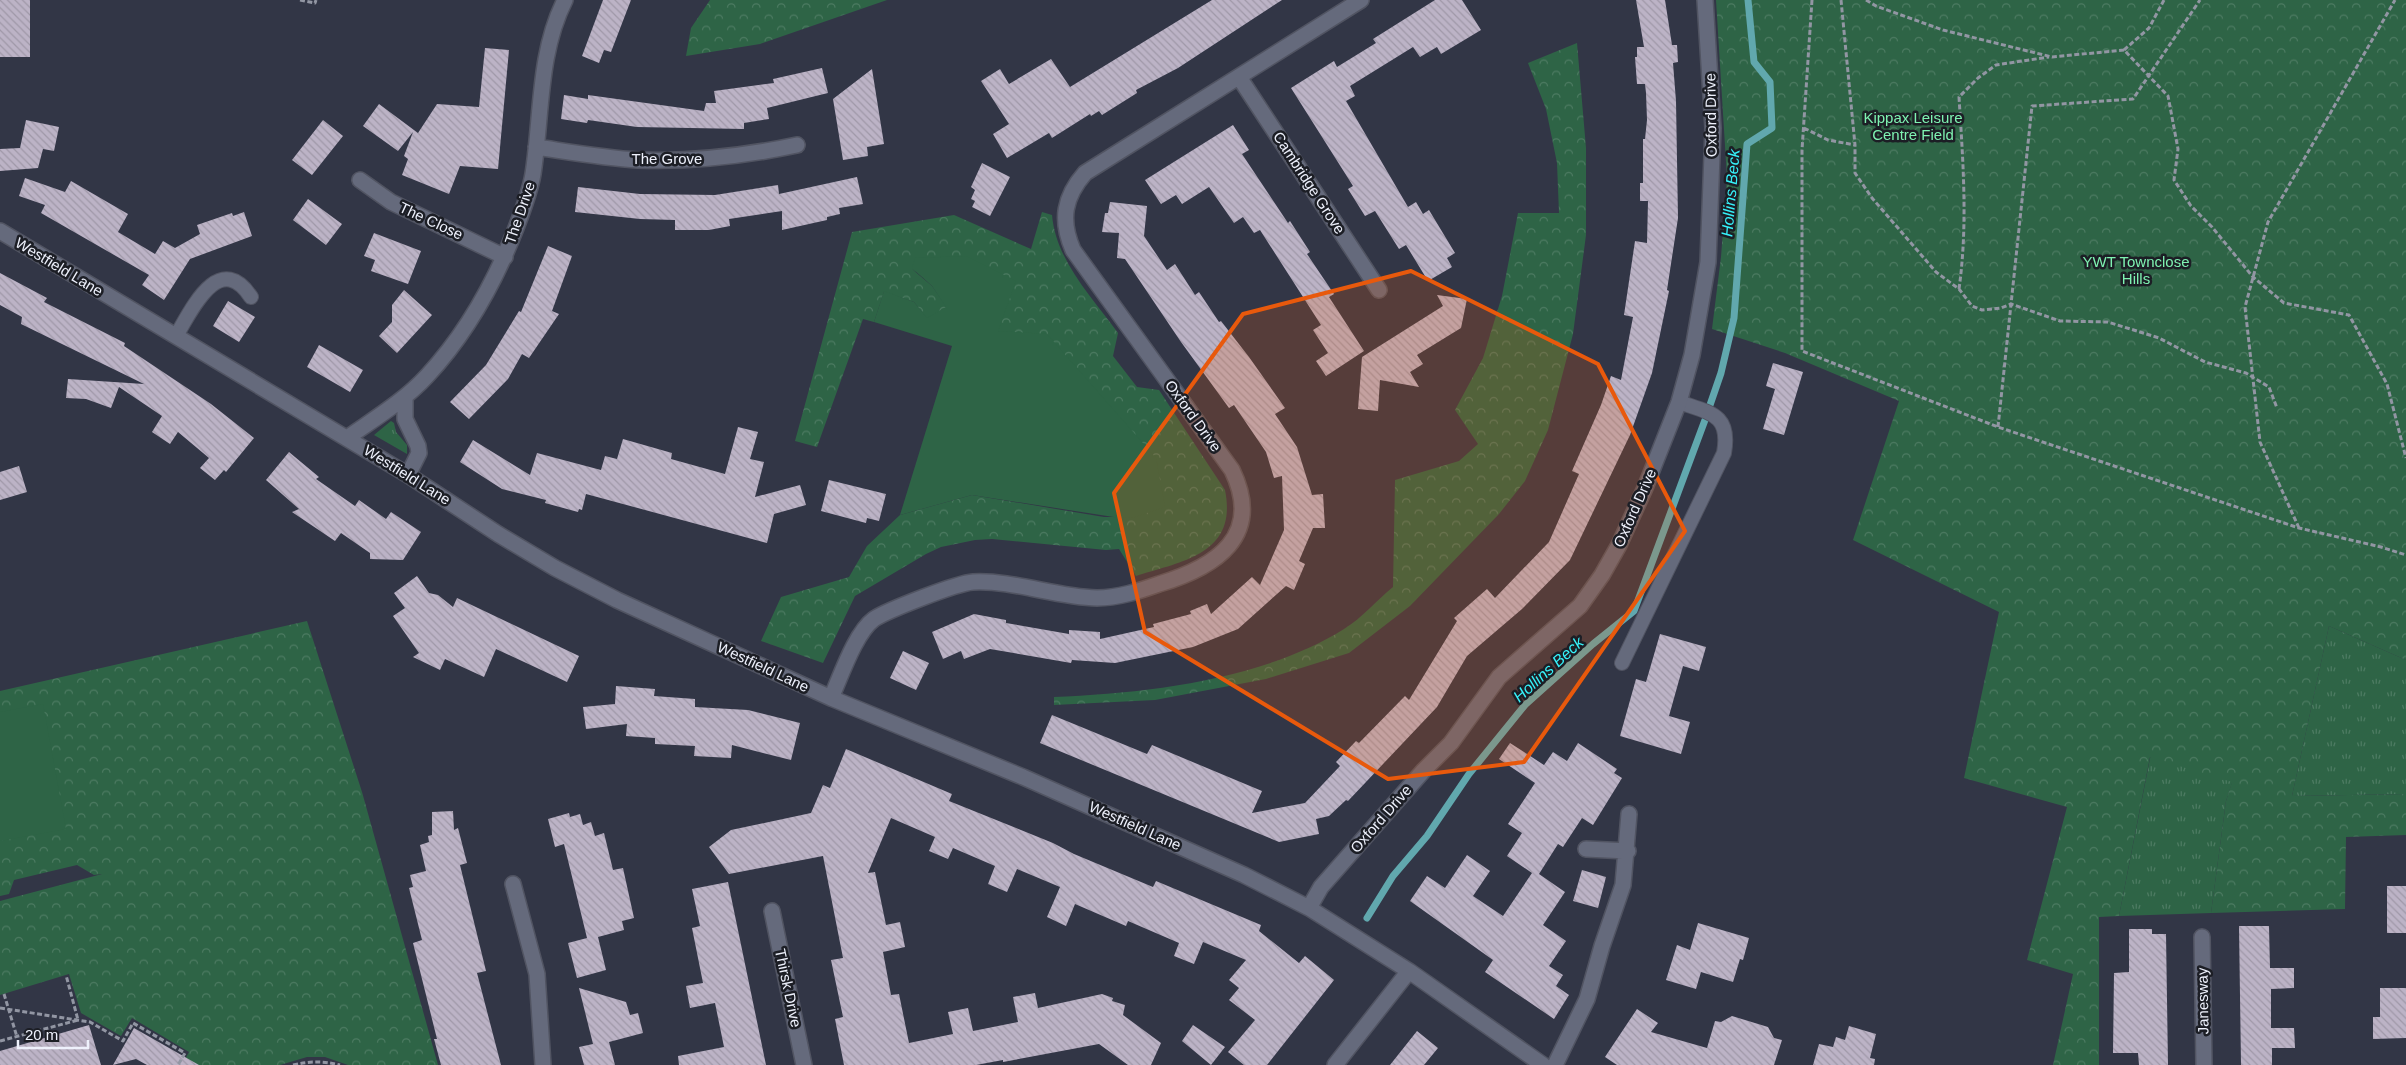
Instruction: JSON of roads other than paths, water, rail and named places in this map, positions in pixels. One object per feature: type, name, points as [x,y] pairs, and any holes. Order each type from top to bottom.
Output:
[{"type":"street","name":"The Drive","points":[[347,438],[405,397],[428,376],[484,299],[505,257],[525,204],[533,176],[541,89],[549,50],[565,0]]},
{"type":"street","name":"Oxford Drive","points":[[831,698],[866,628],[874,619],[957,585],[986,582],[1083,597],[1121,595],[1177,579],[1212,563],[1226,552],[1236,538],[1242,521],[1243,503],[1240,486],[1232,470],[1073,250],[1066,234],[1064,218],[1067,201],[1074,185],[1085,173],[1361,0]]},
{"type":"street","name":"Oxford Drive","points":[[1309,908],[1321,887],[1424,770],[1451,743],[1500,677],[1580,606],[1602,575],[1619,545],[1645,488],[1679,402],[1692,355],[1708,262],[1712,204],[1712,128],[1704,0]]},
{"type":"street","name":"Cambridge Grove","points":[[1238,77],[1380,290]]},
{"type":"street","name":"The Grove","points":[[536,148],[637,160],[678,161],[758,154],[797,145]]},
{"type":"street","name":"The Close","points":[[360,180],[391,202],[505,257]]},
{"type":"street","name":"Westfield Lane","points":[[0,231],[408,475],[498,534],[555,568],[617,600],[831,698],[1023,777],[1244,874],[1309,908],[1409,971],[1543,1065]]},
{"type":"street","points":[[405,397],[405,419],[418,446],[419,453],[408,475]]},
{"type":"street","points":[[1555,1065],[1587,999],[1623,885],[1628,851],[1629,814]]},
{"type":"street","points":[[1586,849],[1628,851]]},
{"type":"street","points":[[513,884],[537,974],[543,1065]]},
{"type":"street","name":"Thirsk Drive","points":[[772,911],[804,1065]]},
{"type":"street","name":"Janesway","points":[[2202,937],[2204,1065]]},
{"type":"street","points":[[1335,1065],[1409,971]]},
{"type":"lane","points":[[176,336],[204,290],[212,284],[220,281],[239,284],[251,297]]},
{"type":"lane","points":[[1622,663],[1724,453],[1726,428],[1721,420],[1707,412],[1679,402]]},
{"type":"waterway","name":"Hollins Beck","points":[[1710,405],[1721,373],[1734,318],[1747,144],[1772,128],[1770,82],[1754,62],[1748,0]]},
{"type":"waterway","name":"Hollins Beck","points":[[1367,918],[1393,876],[1427,836],[1469,774],[1525,705],[1593,644],[1634,611],[1705,420]]},
{"type":"park label","name":"Kippax Leisure Centre Field","points":[[1913,126]]},
{"type":"park label","name":"YWT Townclose Hills","points":[[2136,270]]}]
